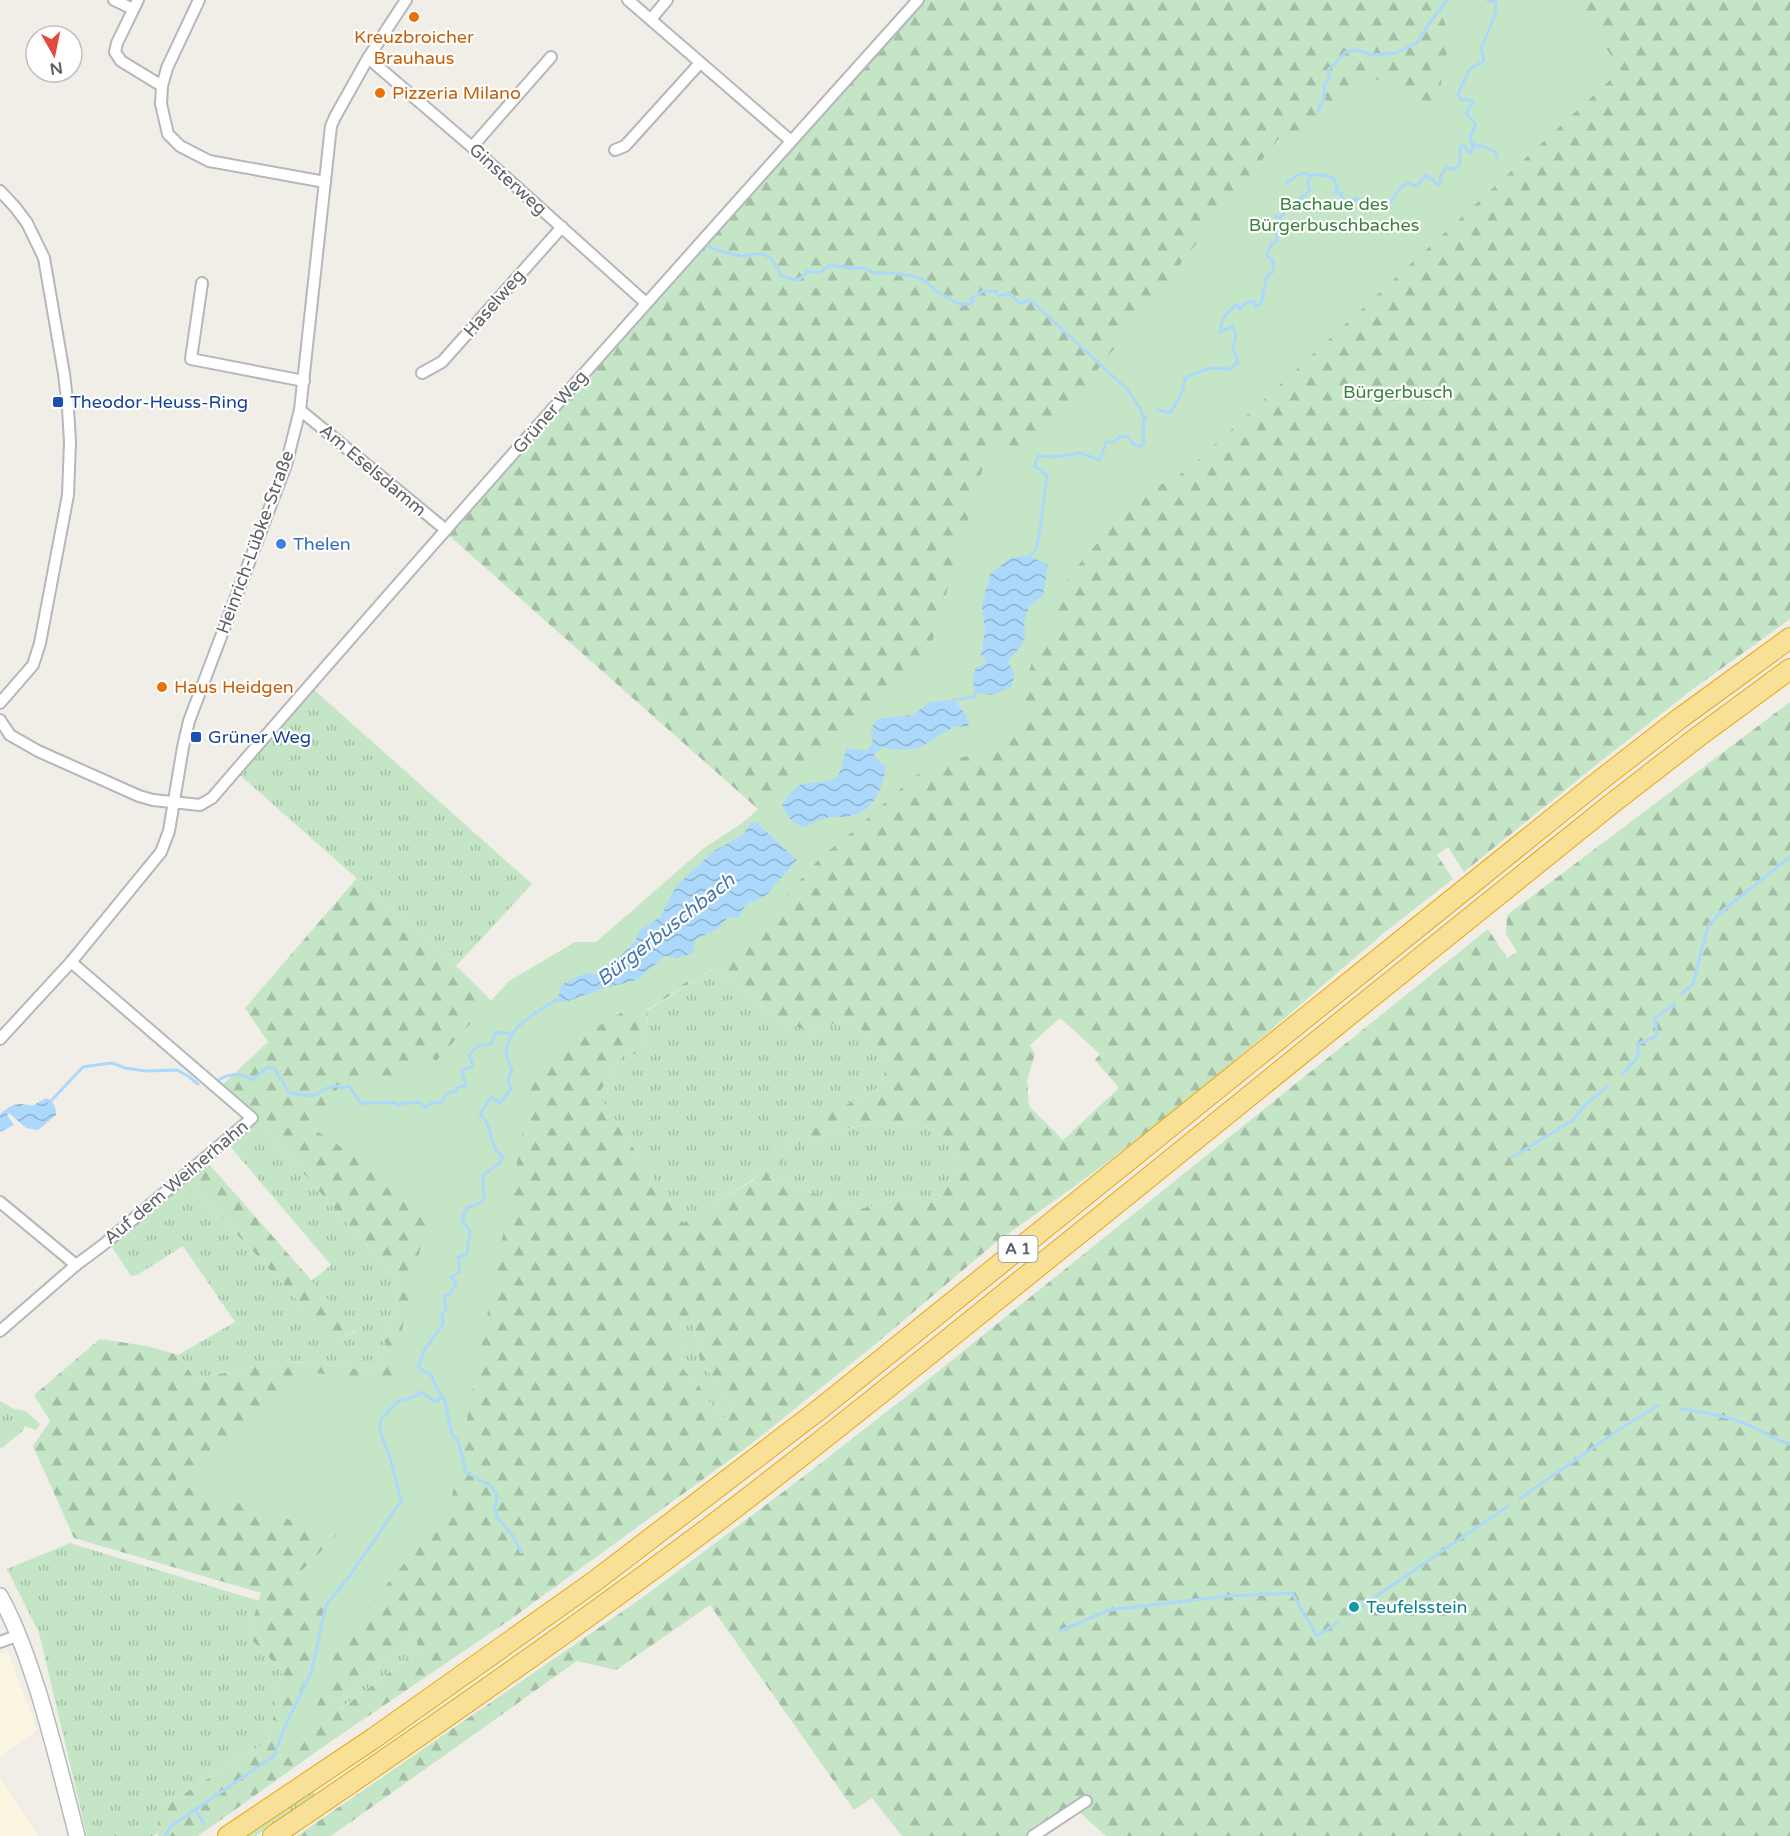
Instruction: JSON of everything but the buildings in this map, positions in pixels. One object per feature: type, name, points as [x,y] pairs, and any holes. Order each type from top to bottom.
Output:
[{"type":"highway","name":"A 1","points":[[228,1836],[374,1738],[530,1628],[708,1496],[820,1409],[1593,786],[1790,638]]},
{"type":"highway","name":"A 1","points":[[273,1836],[544,1649],[722,1517],[953,1335],[1610,805],[1790,669]]},
{"type":"main road","points":[[0,1596],[19,1635],[56,1749],[77,1836]]},
{"type":"street","points":[[114,0],[135,5],[115,52],[121,60],[162,86]]},
{"type":"street","points":[[199,0],[167,68],[162,86],[161,104],[168,134],[180,146],[209,161],[325,182]]},
{"type":"street","name":"Heinrich-Lübke-Straße","points":[[0,1039],[71,962],[161,852],[170,831],[189,721],[286,465],[300,410],[331,126],[368,58],[406,0]]},
{"type":"street","points":[[628,0],[791,141]]},
{"type":"street","points":[[651,19],[667,0]]},
{"type":"street","name":"Grüner Weg","points":[[0,720],[10,735],[38,751],[139,796],[153,800],[200,805],[212,798],[646,303],[918,0]]},
{"type":"street","points":[[472,147],[551,57]]},
{"type":"street","name":"Ginsterweg","points":[[368,58],[472,147],[646,303]]},
{"type":"street","points":[[615,150],[625,146],[700,63]]},
{"type":"street","points":[[0,191],[27,223],[44,258],[64,374],[70,442],[68,495],[40,643],[33,665],[0,703]]},
{"type":"street","name":"Haselweg","points":[[422,373],[442,362],[562,227]]},
{"type":"street","points":[[202,283],[191,359],[304,381]]},
{"type":"street","name":"Am Eselsdamm","points":[[300,410],[446,530]]},
{"type":"street","name":"Auf dem Weiherhahn","points":[[0,1331],[252,1118],[71,962]]},
{"type":"street","points":[[0,1202],[76,1265]]},
{"type":"street","points":[[0,1642],[19,1635]]},
{"type":"street","points":[[1033,1836],[1086,1801]]},
{"type":"shaded area","points":[[8,1652],[37,1730],[0,1757],[0,1654]]},
{"type":"shaded area","points":[[0,1778],[13,1798],[38,1836],[0,1836]]},
{"type":"green space","name":"Bürgerbusch","points":[[921,0],[1790,0],[1790,619],[1693,689],[1464,872],[1448,847],[1437,855],[1453,879],[1385,932],[1201,1090],[1100,1168],[994,1244],[872,1347],[746,1448],[511,1619],[330,1742],[198,1836],[158,1836],[158,1810],[269,1740],[282,1671],[248,1636],[261,1593],[74,1538],[33,1446],[50,1421],[34,1395],[100,1339],[147,1346],[178,1355],[195,1379],[280,1362],[316,1363],[371,1371],[382,1357],[400,1284],[223,1084],[268,1042],[245,1008],[357,878],[456,966],[508,1017],[662,896],[758,809],[446,533]],"holes":[[[715,968],[783,1022],[814,1033],[849,1017],[889,1059],[880,1087],[788,1136],[792,1147],[844,1129],[879,1123],[920,1124],[948,1139],[959,1168],[935,1203],[907,1198],[860,1209],[769,1178],[783,1159],[772,1148],[754,1180],[683,1223],[598,1095],[622,1055],[646,1053],[648,1009]],[[1060,1018],[1100,1054],[1095,1060],[1119,1088],[1063,1140],[1029,1106],[1027,1080],[1035,1054],[1030,1045]],[[690,1321],[695,1331],[700,1362],[725,1392],[732,1410],[721,1419],[699,1386],[683,1369],[679,1325]],[[414,1638],[420,1649],[341,1709],[333,1703]]]},
{"type":"green space","name":"Bachaue des Bürgerbuschbaches","points":[[1438,0],[1574,0],[1621,70],[1196,462],[1178,476],[1137,497],[1069,576],[1059,598],[1050,630],[1035,652],[1029,672],[1024,718],[1011,737],[992,750],[947,761],[916,775],[821,857],[759,926],[714,964],[647,1008],[624,1011],[575,1040],[555,1063],[533,1080],[450,1507],[336,1647],[325,1689],[292,1755],[279,1763],[270,1762],[306,1678],[324,1609],[291,1581],[337,1535],[173,1482],[304,1371],[390,1384],[429,1209],[411,1193],[312,1128],[344,1078],[410,1077],[427,1055],[436,1061],[509,981],[575,942],[596,942],[704,848],[753,816],[768,798],[926,663],[991,440],[1032,453],[1284,132],[1293,135],[1371,76],[1435,114],[1450,37]]},
{"type":"green space","points":[[312,688],[532,884],[456,966],[240,775]]},
{"type":"green space","points":[[1790,702],[1790,1836],[1106,1836],[1078,1811],[1040,1836],[902,1836],[872,1798],[854,1810],[710,1605],[616,1670],[577,1661],[331,1836],[297,1836],[642,1598],[799,1480],[926,1381],[1488,929],[1507,958],[1517,952],[1506,934],[1507,915]]},
{"type":"green space","points":[[715,968],[783,1022],[814,1033],[849,1017],[889,1059],[880,1087],[788,1137],[792,1147],[844,1129],[879,1123],[920,1124],[948,1139],[959,1168],[935,1203],[907,1198],[860,1209],[769,1178],[773,1149],[754,1179],[683,1224],[598,1095],[622,1055],[646,1052],[648,1010]]},
{"type":"green space","points":[[258,1121],[400,1284],[382,1357],[371,1371],[316,1363],[280,1362],[195,1379],[178,1355],[235,1322],[183,1246],[137,1275],[131,1276],[110,1244],[187,1180],[334,1342],[356,1332],[311,1281],[331,1265],[229,1145]]},
{"type":"green space","points":[[209,1164],[356,1331],[334,1343],[187,1180]]},
{"type":"green space","points":[[690,1320],[695,1331],[700,1362],[725,1391],[732,1410],[721,1419],[699,1386],[683,1369],[679,1325]]},
{"type":"green space","points":[[0,1401],[14,1409],[26,1411],[40,1424],[36,1430],[25,1426],[23,1431],[0,1449]]},
{"type":"green space","points":[[70,1543],[259,1601],[248,1636],[282,1671],[269,1740],[158,1810],[158,1833],[153,1836],[87,1836],[39,1633],[7,1569]]},
{"type":"green space","points":[[414,1638],[420,1649],[340,1709],[333,1703]]},
{"type":"green space","points":[[313,1791],[314,1796],[256,1836],[247,1836]]},
{"type":"water","points":[[1029,556],[1048,565],[1043,596],[1029,607],[1024,621],[1025,637],[1008,661],[1015,675],[1011,687],[993,695],[976,693],[973,681],[975,669],[987,662],[981,655],[985,630],[982,606],[990,574],[1012,557]]},
{"type":"water","points":[[954,700],[966,715],[969,727],[955,726],[919,748],[897,750],[883,747],[873,756],[886,767],[882,784],[875,799],[865,810],[847,817],[823,819],[804,828],[792,821],[782,806],[789,795],[802,784],[829,781],[838,777],[847,748],[867,751],[873,743],[871,729],[877,719],[912,715],[931,702]]},
{"type":"water","points":[[751,823],[757,823],[797,860],[765,896],[745,905],[739,918],[728,917],[719,928],[695,940],[693,953],[679,958],[665,956],[637,980],[565,1002],[558,1000],[561,985],[586,973],[600,975],[635,942],[640,930],[660,917],[677,885],[714,851],[743,835]]},
{"type":"water","points":[[46,1098],[54,1105],[56,1115],[38,1130],[26,1128],[9,1113],[7,1115],[14,1125],[0,1132],[0,1114],[4,1111],[18,1104],[32,1106]]},
{"type":"waterway","points":[[1318,111],[1324,100],[1324,85],[1330,78],[1327,71],[1346,52],[1356,50],[1372,55],[1396,53],[1417,43],[1447,0]]},
{"type":"waterway","name":"Bürgerbuschbach","points":[[1158,410],[1170,413],[1181,395],[1186,377],[1210,368],[1229,369],[1238,363],[1233,348],[1236,335],[1232,326],[1221,332],[1223,320],[1237,304],[1240,309],[1246,303],[1253,301],[1255,306],[1261,304],[1267,276],[1273,272],[1273,260],[1267,256],[1271,244],[1277,241],[1276,216],[1280,218],[1289,207],[1308,193],[1310,190],[1307,183],[1311,176],[1317,174],[1333,178],[1337,186],[1335,192],[1342,193],[1341,196],[1350,207],[1355,199],[1363,200],[1366,208],[1390,203],[1401,187],[1408,183],[1417,186],[1426,175],[1437,185],[1447,167],[1455,169],[1460,164],[1460,146],[1464,146],[1470,153],[1473,148],[1470,136],[1476,125],[1466,113],[1474,101],[1460,99],[1458,93],[1470,69],[1484,61],[1481,49],[1495,15],[1496,2],[1487,0]]},
{"type":"waterway","points":[[1472,144],[1496,152],[1497,157]]},
{"type":"waterway","points":[[1287,183],[1305,173],[1311,176]]},
{"type":"waterway","points":[[709,246],[742,256],[765,255],[774,262],[780,275],[795,280],[801,278],[807,271],[819,272],[830,265],[865,268],[873,273],[891,273],[922,279],[939,293],[959,304],[971,304],[973,302],[971,299],[983,291],[996,291],[999,296],[1010,293],[1019,303],[1029,299],[1128,390],[1144,418]]},
{"type":"waterway","name":"Bürgerbuschbach","points":[[1029,557],[1036,549],[1047,475],[1034,466],[1038,456],[1055,457],[1080,453],[1100,460],[1106,442],[1114,442],[1119,437],[1128,436],[1133,444],[1140,447],[1144,443],[1144,418],[1146,417]]},
{"type":"waterway","name":"Bürgerbuschbach","points":[[952,702],[974,697],[976,691]]},
{"type":"waterway","points":[[1681,994],[1693,984],[1708,926],[1720,913],[1790,857]]},
{"type":"waterway","name":"Bürgerbuschbach","points":[[521,1552],[513,1536],[497,1517],[496,1493],[491,1486],[466,1472],[458,1441],[452,1434],[445,1401],[432,1376],[418,1367],[425,1349],[443,1324],[442,1316],[446,1308],[444,1296],[450,1294],[456,1284],[451,1277],[460,1272],[458,1257],[467,1254],[470,1231],[463,1222],[463,1215],[468,1207],[481,1202],[484,1195],[483,1175],[501,1162],[503,1157],[495,1147],[488,1125],[480,1114],[491,1097],[500,1103],[511,1089],[508,1080],[512,1070],[507,1057],[507,1047],[515,1030],[538,1011],[561,999]]},
{"type":"waterway","points":[[1622,1074],[1638,1057],[1638,1044],[1657,1036],[1655,1018],[1675,1004]]},
{"type":"waterway","points":[[220,1079],[236,1075],[252,1080],[268,1067],[275,1069],[289,1093],[313,1096],[327,1088],[349,1086],[361,1104],[391,1102],[398,1105],[418,1102],[425,1107],[432,1103],[442,1103],[450,1092],[456,1092],[457,1088],[466,1085],[462,1070],[473,1066],[469,1055],[477,1046],[491,1044],[496,1032],[512,1034]]},
{"type":"waterway","points":[[49,1103],[83,1067],[96,1065],[112,1063],[125,1068],[146,1071],[177,1070],[198,1084]]},
{"type":"waterway","points":[[1513,1157],[1573,1120],[1586,1104],[1608,1086]]},
{"type":"waterway","name":"Bürgerbuschbach","points":[[165,1836],[171,1826],[274,1756],[285,1726],[311,1673],[326,1605],[351,1574],[401,1501],[391,1461],[380,1431],[381,1419],[397,1402],[422,1392],[433,1401],[443,1396]]},
{"type":"waterway","points":[[1519,1499],[1623,1427],[1659,1405]]},
{"type":"waterway","points":[[1680,1409],[1731,1418],[1790,1444]]},
{"type":"waterway","points":[[1349,1615],[1508,1506]]},
{"type":"waterway","points":[[1060,1631],[1109,1610],[1227,1596],[1292,1593],[1317,1636],[1338,1622]]},
{"type":"waterway","name":"Bürgerbuschbach","points":[[195,1809],[204,1824]]},
{"type":"place","name":"Kreuzbroicher Brauhaus","points":[[414,17]]},
{"type":"place","name":"Pizzeria Milano","points":[[380,93]]},
{"type":"place","name":"Theodor-Heuss-Ring","points":[[58,402]]},
{"type":"place","name":"Thelen","points":[[281,544]]},
{"type":"place","name":"Haus Heidgen","points":[[162,687]]},
{"type":"place","name":"Grüner Weg","points":[[196,737]]},
{"type":"place","name":"Teufelsstein","points":[[1354,1607]]}]
